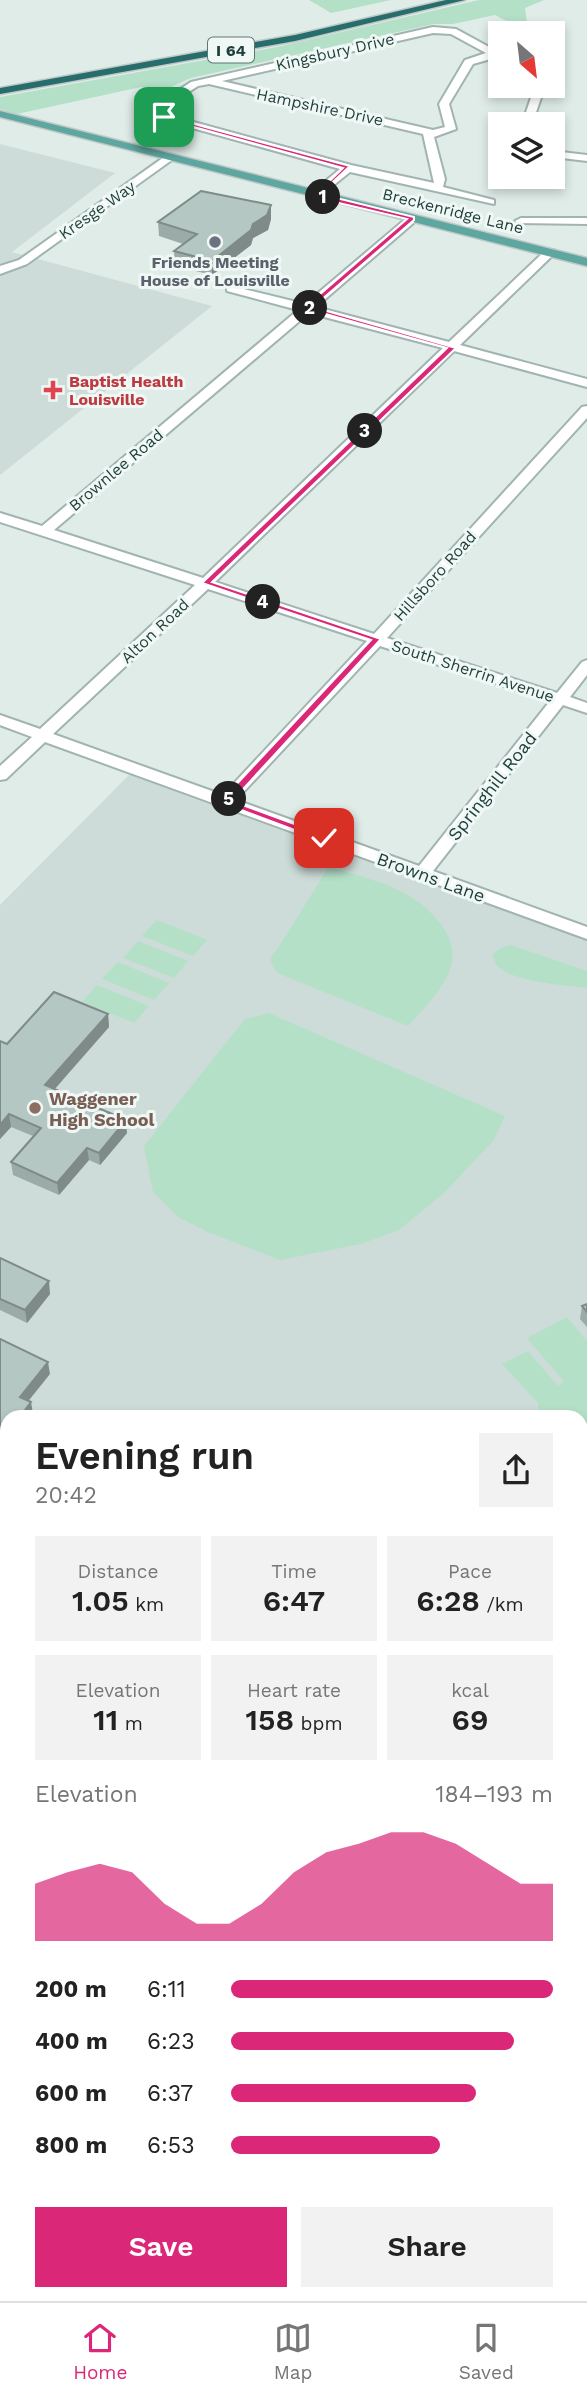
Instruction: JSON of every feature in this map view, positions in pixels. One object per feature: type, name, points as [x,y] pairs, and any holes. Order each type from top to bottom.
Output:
[{"type":"highway","name":"I 64","points":[[0,91],[295,38],[460,0]]},
{"type":"highway","points":[[372,7],[395,2]]},
{"type":"highway","name":"I 64","points":[[48,70],[256,32]]},
{"type":"highway","points":[[0,79],[23,74]]},
{"type":"main road","name":"Breckenridge Lane","points":[[0,114],[309,190],[313,195]]},
{"type":"main road","name":"Breckenridge Lane","points":[[0,121],[160,165],[300,196],[313,195],[587,261]]},
{"type":"street","name":"Kingsbury Drive","points":[[348,168],[164,117],[156,112],[159,104],[195,84],[208,80],[443,29],[453,31],[488,50]]},
{"type":"street","points":[[433,188],[440,183],[427,138],[430,133],[451,129],[443,104],[465,66],[471,61],[488,57]]},
{"type":"street","name":"Hampshire Drive","points":[[208,80],[430,133]]},
{"type":"street","points":[[565,155],[587,158]]},
{"type":"street","name":"Kresge Way","points":[[0,283],[12,275],[23,262],[171,157]]},
{"type":"street","points":[[313,195],[348,168],[490,202]]},
{"type":"street","name":"Brownlee Road","points":[[45,531],[412,219]]},
{"type":"street","points":[[522,220],[587,221]]},
{"type":"street","name":"Alton Road","points":[[0,775],[206,583],[550,253]]},
{"type":"street","name":"Kresge Way","points":[[0,270],[23,262]]},
{"type":"street","points":[[231,288],[587,383]]},
{"type":"street","name":"Hillsboro Road","points":[[225,802],[587,410]]},
{"type":"street","name":"South Sherrin Avenue","points":[[0,517],[587,708]]},
{"type":"street","name":"Springhill Road","points":[[422,874],[587,665]]},
{"type":"street","name":"Browns Lane","points":[[0,720],[587,933]]},
{"type":"shaded area","name":"Baptist Health Louisville","points":[[0,144],[115,173],[12,252],[212,306],[0,475]]},
{"type":"shaded area","points":[[132,772],[587,938],[587,1410],[0,1410],[0,905]]},
{"type":"green space","points":[[309,0],[391,0],[331,13]]},
{"type":"green space","points":[[479,0],[544,0],[525,8],[527,21],[506,21],[495,15],[453,24],[434,24],[191,78],[164,90],[141,87],[17,114],[0,109],[0,97],[277,47]]},
{"type":"green space","points":[[329,867],[408,895],[433,915],[447,934],[451,943],[452,964],[447,978],[408,1026],[277,973],[270,959]]},
{"type":"green space","points":[[157,920],[207,940],[193,956],[142,936]]},
{"type":"green space","points":[[138,941],[188,961],[174,978],[123,958]]},
{"type":"green space","points":[[511,945],[587,971],[587,988],[531,980],[503,971],[495,963],[493,954]]},
{"type":"green space","points":[[118,962],[169,983],[154,1000],[102,979]]},
{"type":"green space","points":[[97,985],[149,1006],[134,1023],[82,1002]]},
{"type":"green space","points":[[269,1013],[505,1116],[494,1140],[444,1193],[399,1230],[361,1244],[280,1260],[208,1232],[178,1217],[153,1192],[144,1146],[245,1019]]},
{"type":"green space","points":[[567,1317],[587,1341],[587,1410],[538,1410],[538,1403],[502,1364],[528,1351],[558,1386],[564,1382],[527,1338]]},
{"type":"building","points":[[201,191],[271,205],[267,215],[212,261],[174,251],[197,234],[158,222]]},
{"type":"building","name":"Waggener High School","points":[[54,992],[108,1014],[45,1085],[126,1120],[99,1153],[87,1148],[57,1183],[11,1162],[41,1128],[9,1114],[0,1125],[0,1041],[7,1044]]},
{"type":"building","points":[[0,1258],[49,1281],[25,1310],[0,1299]]},
{"type":"building","points":[[0,1339],[48,1362],[20,1397],[31,1402],[25,1410],[0,1410]]},
{"type":"place","name":"Friends Meeting House of Louisville","points":[[215,242]]},
{"type":"place","name":"Baptist Health Louisville","points":[[53,390]]},
{"type":"place","name":"Waggener High School","points":[[35,1108]]},
{"type":"route","points":[[164,117],[348,168],[315,195],[412,219],[307,308],[452,348],[206,583],[377,639],[225,802],[324,838]]}]
